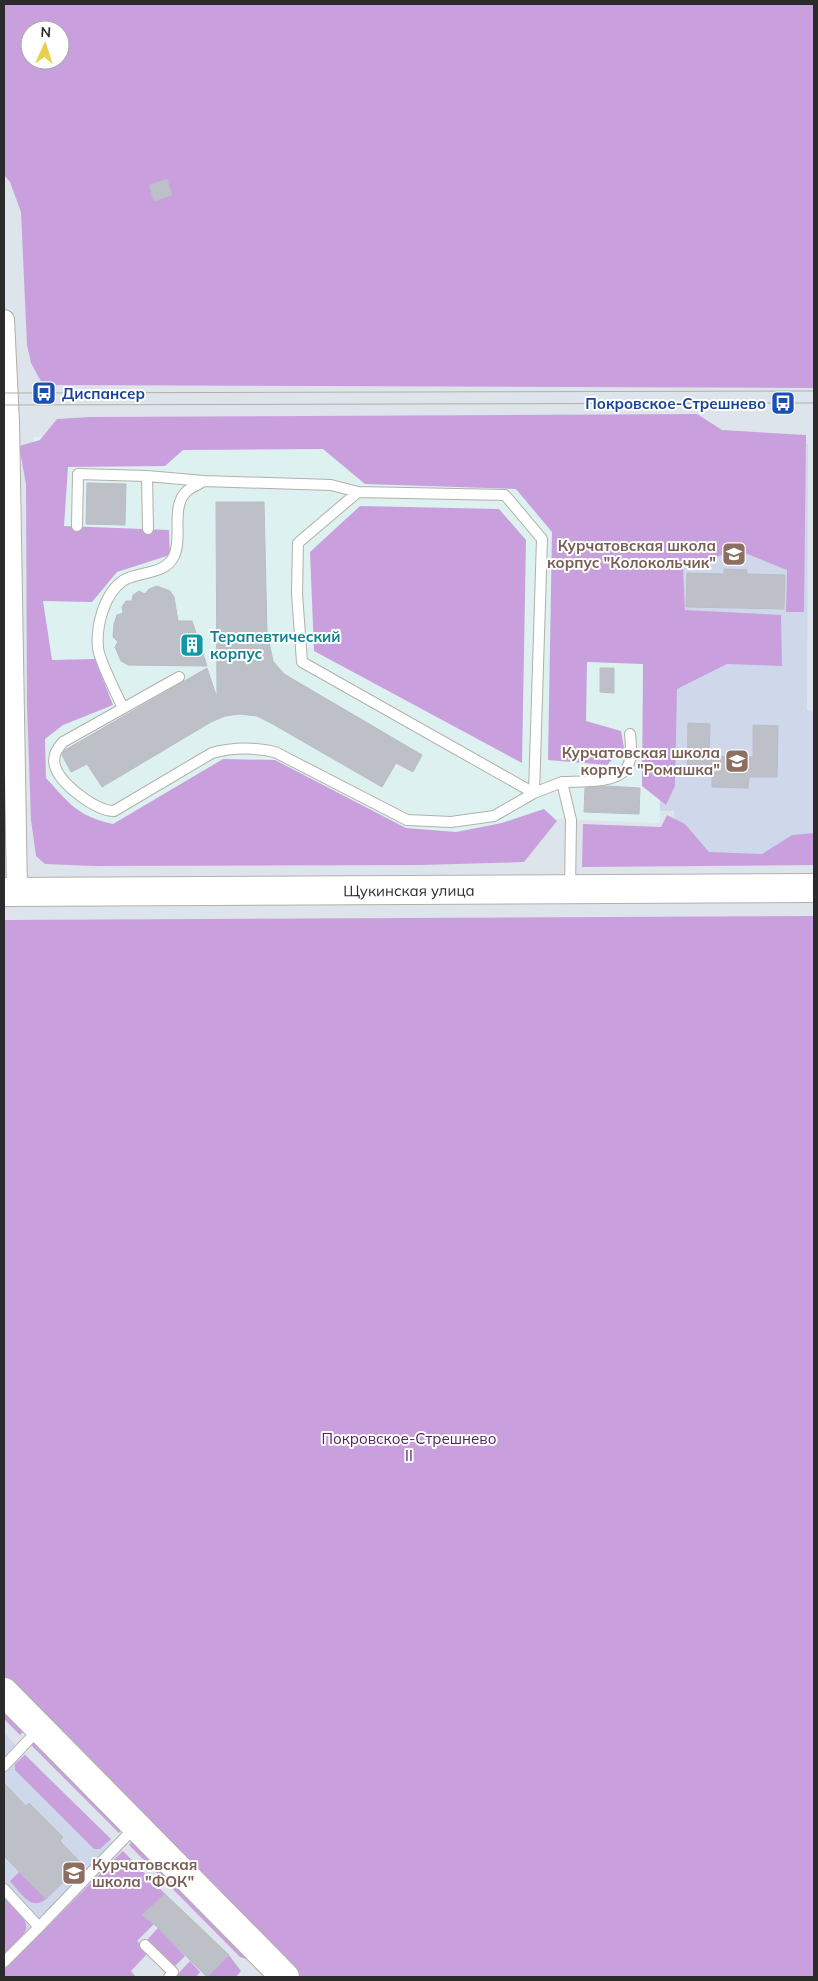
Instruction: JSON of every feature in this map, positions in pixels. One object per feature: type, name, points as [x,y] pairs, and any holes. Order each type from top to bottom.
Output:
[{"type":"main road","name":"Щукинская улица","points":[[10,892],[814,888]]},
{"type":"main road","points":[[4,1692],[283,1976]]},
{"type":"street","points":[[4,320],[9,422],[10,892]]},
{"type":"lane","points":[[77,526],[78,474],[147,476],[204,481],[331,485],[358,492],[505,495],[542,539],[534,794]]},
{"type":"lane","points":[[147,476],[148,529]]},
{"type":"lane","points":[[123,708],[98,650],[100,622],[109,596],[124,580],[156,571],[170,564],[176,548],[179,502],[187,491],[204,481]]},
{"type":"lane","points":[[358,492],[298,543],[297,594],[302,662],[534,794]]},
{"type":"lane","points":[[179,676],[63,742],[55,753],[54,765],[60,777],[91,803],[105,811],[114,811],[212,753],[228,748],[257,748],[275,752],[407,820],[451,822],[494,816],[534,794],[562,782],[612,779],[626,769],[631,753],[630,734]]},
{"type":"lane","points":[[562,782],[571,820],[570,888]]},
{"type":"lane","points":[[4,1766],[39,1728]]},
{"type":"lane","points":[[4,1962],[136,1826]]},
{"type":"lane","points":[[4,1889],[39,1927]]},
{"type":"lane","points":[[145,1945],[173,1972],[169,1977]]},
{"type":"shaded area","points":[[33,437],[661,444],[658,664],[660,823],[558,819],[523,861],[38,860]]},
{"type":"shaded area","points":[[661,444],[808,444],[807,710],[814,711],[814,863],[677,864],[674,811],[660,811],[658,664]]},
{"type":"shaded area","name":"Курчатовская школа \"ФОК\"","points":[[4,1733],[165,1894],[4,1977]]},
{"type":"green space","points":[[4,4],[814,4],[814,388],[43,385],[31,363],[27,345],[21,212],[10,182],[4,175]]},
{"type":"green space","points":[[697,414],[722,430],[806,435],[804,612],[786,612],[787,570],[737,550],[683,568],[685,610],[781,615],[782,666],[727,664],[677,689],[675,786],[666,805],[642,786],[643,664],[587,662],[586,721],[621,731],[624,748],[607,765],[548,760],[552,532],[516,489],[365,484],[323,449],[183,450],[165,466],[68,467],[64,526],[169,530],[170,555],[117,572],[92,602],[43,601],[52,660],[95,659],[113,705],[63,725],[45,739],[46,778],[68,802],[82,813],[113,824],[223,759],[275,760],[406,828],[456,832],[502,823],[544,809],[557,821],[524,862],[420,865],[94,866],[45,864],[36,856],[31,820],[27,706],[26,484],[19,446],[40,440],[57,419],[91,417]]},
{"type":"green space","points":[[360,506],[499,509],[526,540],[522,763],[314,651],[310,552]]},
{"type":"green space","points":[[667,815],[685,824],[709,852],[762,854],[792,835],[814,833],[814,865],[582,867],[583,824],[661,827]]},
{"type":"green space","name":"Покровское-Стрешнево II","points":[[814,916],[814,1977],[301,1977],[4,1676],[4,920]]},
{"type":"green space","points":[[4,1713],[23,1732],[20,1735],[4,1719]]},
{"type":"green space","points":[[34,1743],[124,1826],[119,1833],[31,1745]]},
{"type":"green space","points":[[25,1755],[111,1839],[100,1849],[94,1849],[15,1770],[15,1764]]},
{"type":"green space","points":[[135,1837],[250,1954],[246,1959],[240,1957],[129,1845]]},
{"type":"green space","points":[[123,1851],[165,1894],[142,1915],[154,1924],[137,1941],[147,1949],[146,1955],[131,1971],[136,1977],[4,1977],[4,1970]]},
{"type":"green space","points":[[19,1872],[46,1899],[35,1903],[22,1895],[10,1881]]},
{"type":"green space","points":[[4,1896],[20,1913],[26,1925],[22,1937],[4,1954]]},
{"type":"green space","points":[[158,1928],[185,1956],[173,1968],[147,1945],[147,1940]]},
{"type":"green space","points":[[229,1955],[241,1971],[236,1977],[206,1977]]},
{"type":"green space","points":[[190,1961],[200,1972],[196,1977],[176,1976]]},
{"type":"building","points":[[167,179],[172,195],[154,201],[149,185]]},
{"type":"building","points":[[87,483],[126,484],[125,525],[86,524]]},
{"type":"building","name":"Терапевтический корпус","points":[[216,502],[264,502],[267,633],[273,661],[284,674],[422,755],[413,772],[396,763],[382,787],[271,723],[257,716],[240,714],[225,716],[211,722],[102,787],[87,764],[71,772],[62,755],[65,750],[207,668],[217,698]]},
{"type":"building","points":[[724,569],[747,570],[747,574],[785,575],[784,609],[686,607],[687,573],[724,574]]},
{"type":"building","points":[[157,586],[170,591],[174,597],[178,621],[192,621],[207,666],[128,665],[121,661],[115,647],[118,642],[113,637],[117,615],[123,613],[122,607],[126,601],[132,601],[133,595],[139,591],[145,594],[149,589]]},
{"type":"building","points":[[600,668],[614,668],[614,693],[600,692]]},
{"type":"building","points":[[688,723],[710,724],[709,756],[753,757],[753,725],[778,726],[777,777],[749,777],[748,788],[712,787],[712,776],[687,775]]},
{"type":"building","points":[[606,786],[640,788],[639,814],[584,812],[585,788]]},
{"type":"building","points":[[4,1783],[26,1806],[29,1803],[63,1837],[60,1841],[82,1864],[46,1899],[4,1856]]},
{"type":"building","points":[[165,1894],[229,1955],[207,1977],[154,1924],[142,1915]]},
{"type":"tram line","points":[[4,393],[814,391]]},
{"type":"tram line","points":[[4,405],[814,403]]},
{"type":"place","name":"Диспансер","points":[[44,393]]},
{"type":"place","name":"Покровское-Стрешнево","points":[[783,403]]},
{"type":"place","name":"Курчатовская школа корпус \"Колокольчик\"","points":[[734,554]]},
{"type":"place","name":"Терапевтический корпус","points":[[192,645]]},
{"type":"place","name":"Курчатовская школа корпус \"Ромашка\"","points":[[737,761]]},
{"type":"place","name":"Курчатовская школа \"ФОК\"","points":[[74,1873]]}]
